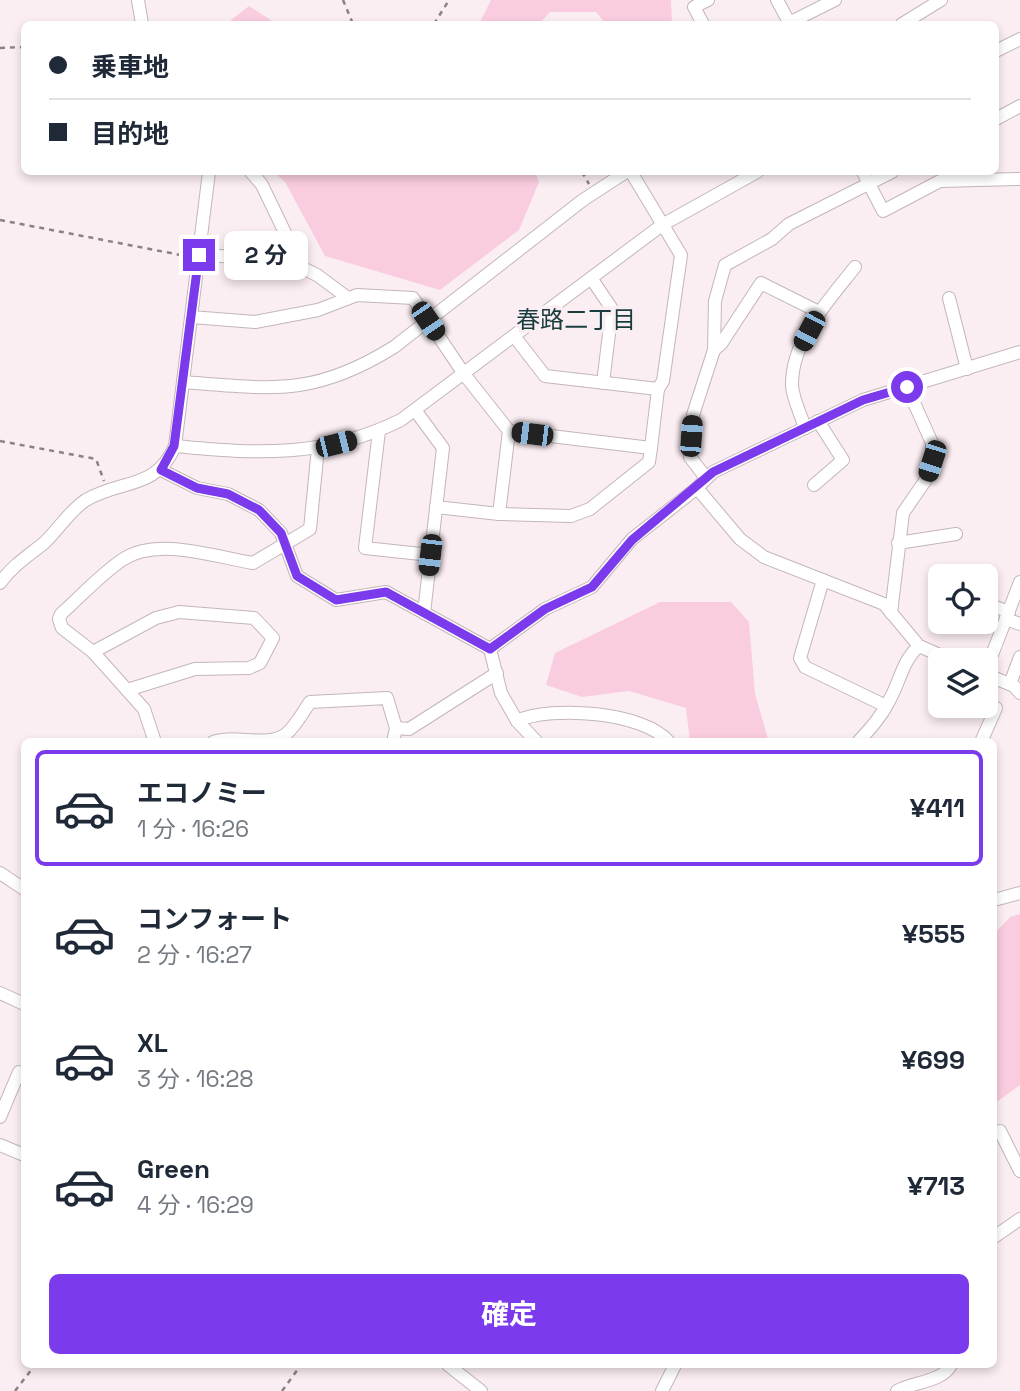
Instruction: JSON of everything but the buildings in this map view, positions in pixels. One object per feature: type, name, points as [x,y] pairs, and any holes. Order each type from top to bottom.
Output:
[{"type":"street","points":[[138,0],[142,21]]},
{"type":"street","points":[[701,21],[694,7],[708,0]]},
{"type":"street","points":[[777,0],[788,21]]},
{"type":"street","points":[[795,21],[835,0]]},
{"type":"street","points":[[907,21],[941,0]]},
{"type":"street","points":[[999,50],[1020,39]]},
{"type":"street","points":[[999,117],[1020,106]]},
{"type":"street","points":[[0,583],[83,502],[107,491],[149,478],[161,470],[174,446],[209,175]]},
{"type":"street","points":[[254,175],[262,185],[302,268]]},
{"type":"street","points":[[183,382],[277,389],[303,386],[366,364],[428,321],[583,200],[624,175]]},
{"type":"street","points":[[436,507],[499,514],[571,516],[590,509],[649,462],[658,389],[663,381],[681,255],[631,175]]},
{"type":"street","points":[[174,446],[254,454],[318,448],[379,431],[415,410],[662,225],[715,192],[751,175]]},
{"type":"street","points":[[706,478],[690,457],[693,415],[714,350],[715,301],[725,265],[772,239],[789,224],[866,177],[883,211],[940,181],[1020,179]]},
{"type":"street","points":[[198,257],[284,260],[302,268],[348,298]]},
{"type":"street","points":[[805,428],[792,386],[799,349],[819,312],[856,267]]},
{"type":"street","points":[[591,278],[612,309],[603,383]]},
{"type":"street","points":[[714,350],[761,283],[819,312]]},
{"type":"street","points":[[191,317],[255,322],[280,319],[357,295],[413,298],[464,374],[509,431],[651,448]]},
{"type":"street","points":[[949,298],[967,369]]},
{"type":"street","points":[[514,336],[545,376],[658,389]]},
{"type":"street","points":[[490,649],[545,609],[592,587],[632,540],[713,472],[863,400],[1020,352]]},
{"type":"street","points":[[891,613],[903,513],[925,481],[932,461],[932,443],[907,387]]},
{"type":"street","points":[[415,410],[443,448],[424,612]]},
{"type":"street","points":[[814,485],[843,460],[818,421]]},
{"type":"street","points":[[379,431],[365,548],[430,555]]},
{"type":"street","points":[[499,514],[509,431]]},
{"type":"street","points":[[154,738],[144,709],[93,652],[62,628],[59,619],[61,614],[123,559],[149,550],[170,549],[253,563],[310,529],[318,448]]},
{"type":"street","points":[[161,470],[197,488],[228,494],[259,510],[281,533],[297,576],[336,600],[386,592],[490,649],[501,693],[517,721],[533,738]]},
{"type":"street","points":[[696,488],[740,539],[764,557],[884,604],[919,646],[928,650]]},
{"type":"street","points":[[898,543],[956,534]]},
{"type":"street","points":[[824,580],[800,658],[806,667],[886,706]]},
{"type":"street","points":[[995,648],[1020,582]]},
{"type":"street","points":[[998,610],[1020,624]]},
{"type":"street","points":[[93,652],[156,618],[179,612],[254,618],[273,638],[260,663],[249,668],[195,670],[127,690]]},
{"type":"street","points":[[862,738],[876,723],[908,656],[919,646]]},
{"type":"street","points":[[998,680],[1015,689],[1020,657]]},
{"type":"street","points":[[396,728],[409,729],[497,673]]},
{"type":"street","points":[[274,738],[285,734],[310,702],[387,698],[396,728],[394,738]]},
{"type":"street","points":[[517,721],[531,714],[551,711],[587,714],[654,729],[664,738]]},
{"type":"street","points":[[983,738],[992,718]]},
{"type":"street","points":[[0,873],[21,887]]},
{"type":"street","points":[[997,899],[1020,893]]},
{"type":"street","points":[[0,993],[21,1002]]},
{"type":"street","points":[[0,1117],[19,1072]]},
{"type":"street","points":[[997,1132],[1000,1131],[1020,1171]]},
{"type":"street","points":[[0,1145],[21,1154]]},
{"type":"street","points":[[997,1235],[1020,1219]]},
{"type":"street","points":[[455,1368],[481,1391]]},
{"type":"street","points":[[662,1391],[673,1368]]},
{"type":"street","points":[[897,1391],[910,1384],[937,1377],[949,1368]]},
{"type":"path","points":[[343,0],[352,21]]},
{"type":"path","points":[[436,21],[449,0]]},
{"type":"path","points":[[0,48],[21,47]]},
{"type":"path","points":[[0,220],[198,257]]},
{"type":"path","points":[[0,441],[96,459],[107,491]]},
{"type":"path","points":[[15,1391],[32,1368]]},
{"type":"path","points":[[282,1391],[299,1368]]},
{"type":"shaded area","points":[[491,0],[671,0],[672,21],[604,21],[596,12],[550,12],[542,21],[480,21]]},
{"type":"shaded area","points":[[249,6],[272,21],[230,21]]},
{"type":"shaded area","points":[[277,175],[536,175],[539,182],[519,230],[440,290],[325,256],[285,182]]},
{"type":"shaded area","points":[[660,602],[731,602],[749,622],[755,694],[768,738],[690,738],[686,708],[629,691],[582,697],[546,685],[555,653]]},
{"type":"shaded area","points":[[1020,914],[1020,1085],[997,1102],[997,931],[1010,917]]},
{"type":"district","name":"春路二丁目","points":[[576,320]]},
{"type":"route","points":[[199,255],[174,446],[161,470],[197,488],[228,494],[259,510],[281,533],[297,576],[336,600],[386,592],[490,649],[545,609],[592,587],[632,540],[713,472],[863,400],[907,387]]}]
